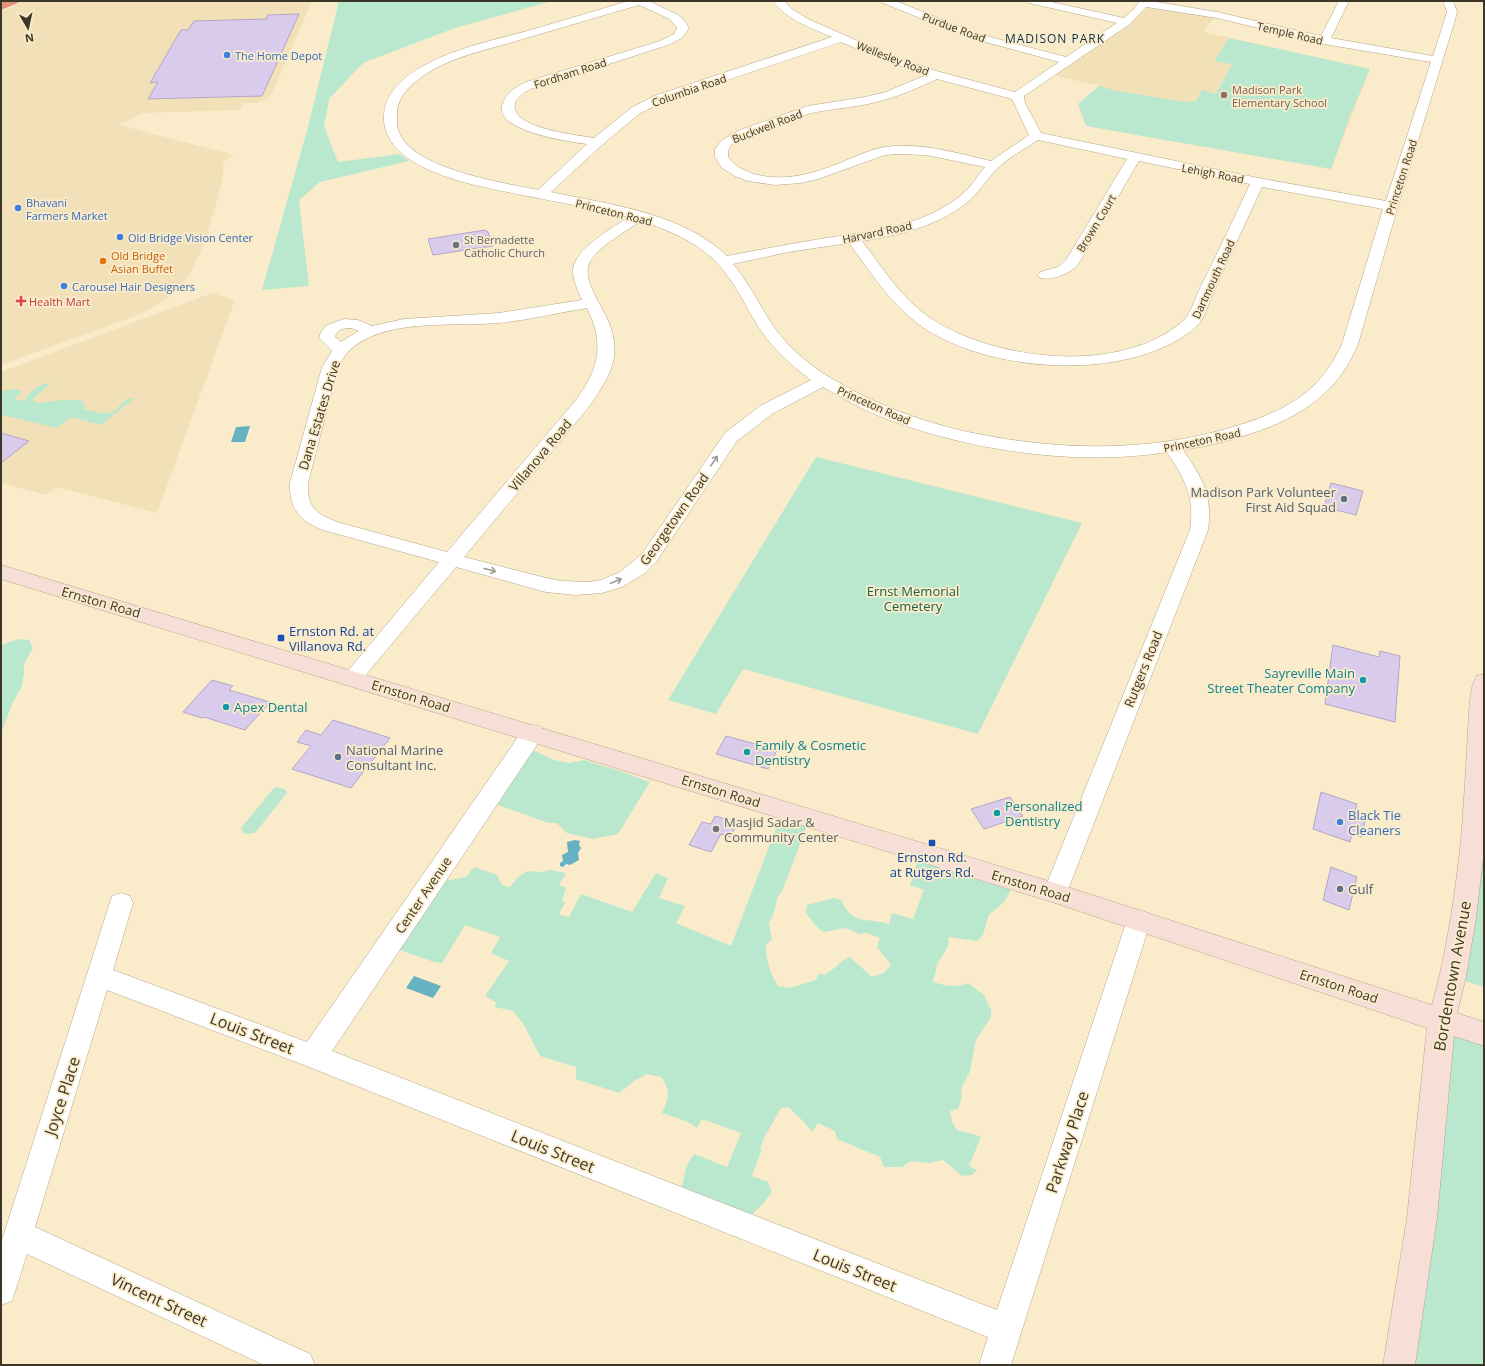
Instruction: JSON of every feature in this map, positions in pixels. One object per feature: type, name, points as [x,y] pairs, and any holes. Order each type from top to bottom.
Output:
[{"type":"highway","points":[[1,6],[6,1]]},
{"type":"highway","points":[[1,6],[14,1]]},
{"type":"street","name":"Fordham Road","points":[[597,142],[548,133],[524,126],[514,120],[509,114],[508,103],[517,92],[530,85],[664,43],[680,34],[683,28],[678,20],[640,1]]},
{"type":"street","name":"Princeton Road","points":[[640,1],[482,47],[448,59],[426,69],[407,84],[393,101],[390,111],[390,125],[398,140],[414,157],[437,169],[461,178],[615,210],[667,226],[686,234],[724,261],[773,337],[795,359],[823,380],[846,394],[894,416],[944,432],[994,442],[1033,448],[1093,452],[1139,451],[1172,447],[1233,435],[1269,421],[1305,402],[1334,375],[1341,365],[1350,344],[1391,206],[1451,16],[1448,1]]},
{"type":"street","name":"Wellesley Road","points":[[778,1],[785,9],[795,16],[893,60],[936,75],[1018,97]]},
{"type":"street","name":"Purdue Road","points":[[887,1],[971,35],[1068,61]]},
{"type":"street","points":[[1033,1],[1126,22]]},
{"type":"street","points":[[1324,41],[1344,1]]},
{"type":"street","points":[[1036,136],[1020,107],[1018,97],[1022,92],[1126,22],[1138,11],[1144,2]]},
{"type":"street","name":"Temple Road","points":[[1144,2],[1206,13],[1324,41],[1437,60]]},
{"type":"street","name":"Columbia Road","points":[[540,195],[597,142],[635,111],[658,99],[842,38]]},
{"type":"street","name":"Buckwell Road","points":[[936,75],[898,93],[810,110],[741,134],[727,142],[721,151],[721,158],[727,166],[743,175],[761,180],[780,182],[810,178],[870,155],[893,150],[933,152],[993,165]]},
{"type":"street","name":"Lehigh Road","points":[[1036,136],[1258,182],[1391,206]]},
{"type":"street","name":"Harvard Road","points":[[724,261],[782,249],[853,238],[903,228],[944,213],[956,206],[969,195],[993,165],[1036,136]]},
{"type":"street","name":"Brown Court","points":[[1045,275],[1063,270],[1072,263],[1135,157]]},
{"type":"street","name":"Dartmouth Road","points":[[853,238],[912,311],[929,324],[949,336],[988,350],[1021,357],[1065,361],[1110,358],[1152,348],[1182,332],[1192,322],[1258,182]]},
{"type":"street","name":"Villanova Road","points":[[352,678],[582,404],[596,384],[604,367],[605,348],[601,324],[581,278],[580,272],[582,262],[594,249],[638,217]]},
{"type":"street","name":"Dana Estates Drive","points":[[452,560],[331,527],[310,516],[302,506],[298,494],[299,482],[333,360],[352,340],[369,331],[402,324],[499,318],[592,302]]},
{"type":"street","name":"Georgetown Road","points":[[452,560],[546,585],[568,588],[594,587],[624,578],[638,569],[649,558],[731,437],[766,410],[823,380]]},
{"type":"street","name":"Rutgers Road","points":[[1055,893],[1199,530],[1202,515],[1198,491],[1190,474],[1172,447]]},
{"type":"street","name":"Ernston Road","points":[[1,572],[1055,893],[1484,1034]]},
{"type":"street","name":"Bordentown Avenue","points":[[1399,1365],[1422,1218],[1442,1019],[1455,962],[1473,840],[1480,718],[1484,682]]},
{"type":"street","name":"Center Avenue","points":[[313,1056],[533,733]]},
{"type":"street","name":"Joyce Place","points":[[1,1290],[122,903]]},
{"type":"street","name":"Parkway Place","points":[[995,1365],[1139,920]]},
{"type":"street","name":"Louis Street","points":[[100,976],[313,1056],[1006,1329]]},
{"type":"street","name":"Vincent Street","points":[[18,1234],[299,1365]]},
{"type":"shaded area","points":[[6,1],[312,1],[271,95],[267,99],[256,103],[243,103],[239,110],[143,113],[119,125],[234,155],[222,163],[224,166],[221,185],[206,240],[190,273],[183,283],[167,299],[143,313],[1,365],[1,4]]},
{"type":"shaded area","name":"Madison Park Elementary School","points":[[1144,3],[1217,15],[1203,32],[1370,69],[1331,169],[1086,126],[1078,104],[1099,86],[1049,74]]},
{"type":"shaded area","points":[[212,293],[235,300],[157,513],[57,487],[46,495],[1,483],[1,463],[28,441],[1,433],[1,372]]},
{"type":"green space","points":[[339,1],[552,1],[455,28],[363,63],[329,99],[324,126],[338,162],[400,154],[409,161],[320,182],[299,200],[309,286],[262,290],[308,127]]},
{"type":"green space","name":"Madison Park Elementary School","points":[[1229,38],[1370,69],[1350,115],[1331,169],[1086,126],[1078,104],[1099,86],[1117,91],[1185,102],[1196,101],[1202,90],[1216,94],[1232,64],[1214,61]]},
{"type":"green space","points":[[49,382],[49,385],[33,399],[36,403],[81,400],[85,405],[83,409],[109,413],[115,410],[124,401],[133,398],[101,425],[71,417],[57,428],[3,415],[1,417],[1,391],[12,389],[20,391],[22,393],[14,398],[20,401],[26,400],[26,397],[37,387]]},
{"type":"green space","name":"Ernst Memorial Cemetery","points":[[816,457],[1082,523],[978,734],[743,669],[716,714],[668,700]]},
{"type":"green space","points":[[19,639],[29,640],[33,648],[24,664],[24,674],[21,688],[12,704],[1,734],[1,645]]},
{"type":"green space","points":[[1484,682],[1484,987],[1453,977]]},
{"type":"green space","points":[[524,746],[554,760],[569,763],[584,760],[650,782],[618,834],[593,839],[567,833],[557,823],[548,823],[487,801]]},
{"type":"green space","points":[[278,787],[286,790],[287,793],[255,833],[246,834],[243,832],[241,828],[274,788]]},
{"type":"green space","points":[[783,810],[810,818],[782,891],[777,898],[775,910],[769,924],[772,939],[766,946],[767,957],[771,972],[778,986],[790,988],[816,980],[819,973],[824,975],[850,957],[872,977],[884,973],[891,965],[877,947],[880,938],[867,933],[859,934],[846,928],[823,932],[815,925],[806,913],[807,905],[834,898],[841,900],[850,914],[861,919],[889,924],[892,913],[913,919],[924,890],[910,885],[921,852],[1014,880],[1005,900],[999,907],[989,914],[983,935],[977,941],[949,937],[948,946],[937,965],[933,982],[950,986],[959,986],[968,983],[984,995],[991,1010],[991,1017],[976,1040],[970,1071],[961,1089],[962,1096],[958,1109],[950,1111],[952,1120],[957,1129],[981,1137],[969,1166],[977,1170],[972,1175],[962,1176],[943,1160],[929,1163],[911,1161],[902,1167],[884,1167],[880,1157],[837,1139],[835,1131],[818,1123],[812,1132],[788,1107],[781,1108],[764,1138],[760,1149],[762,1149],[752,1176],[768,1182],[772,1192],[762,1205],[749,1217],[679,1201],[686,1167],[694,1154],[727,1167],[741,1133],[702,1119],[697,1128],[688,1122],[662,1113],[666,1103],[668,1090],[661,1077],[647,1074],[634,1081],[619,1093],[576,1079],[576,1067],[540,1056],[524,1025],[513,1011],[495,1007],[496,1002],[485,996],[509,961],[491,953],[500,937],[465,925],[442,963],[434,962],[388,946],[436,875],[450,880],[466,877],[474,867],[497,875],[501,884],[509,888],[518,877],[528,871],[542,872],[550,870],[566,873],[559,885],[566,888],[562,901],[565,902],[559,914],[569,917],[581,894],[632,912],[656,873],[668,878],[659,898],[685,906],[676,923],[731,946]]},
{"type":"green space","points":[[1442,1019],[1484,1034],[1484,1365],[1399,1365]]},
{"type":"water","points":[[250,426],[245,442],[231,442],[236,427]]},
{"type":"water","points":[[575,840],[580,841],[579,845],[581,848],[578,853],[579,860],[570,865],[566,864],[563,867],[560,866],[560,863],[563,861],[562,855],[568,852],[567,842]]},
{"type":"water","points":[[414,976],[441,986],[433,998],[406,988]]},
{"type":"building","name":"The Home Depot","points":[[299,14],[262,96],[148,99],[158,82],[150,83],[181,30],[188,30],[194,21],[266,19],[268,15]]},
{"type":"building","name":"St Bernadette Catholic Church","points":[[485,230],[488,232],[493,246],[433,255],[428,239]]},
{"type":"building","points":[[1,433],[29,441],[1,463]]},
{"type":"building","name":"Madison Park Volunteer First Aid Squad","points":[[1331,483],[1363,491],[1356,515],[1324,507]]},
{"type":"building","name":"Sayreville Main Street Theater Company","points":[[1333,645],[1379,657],[1380,651],[1400,656],[1395,722],[1325,704]]},
{"type":"building","name":"Apex Dental","points":[[212,680],[233,686],[229,690],[270,702],[245,730],[183,712]]},
{"type":"building","name":"National Marine Consultant Inc.","points":[[333,720],[390,738],[351,788],[292,769],[311,746],[297,742],[306,730],[321,735]]},
{"type":"building","name":"Family & Cosmetic Dentistry","points":[[726,736],[777,750],[768,769],[716,754]]},
{"type":"building","name":"Black Tie Cleaners","points":[[1321,792],[1357,804],[1355,812],[1366,815],[1362,837],[1352,834],[1350,842],[1313,829]]},
{"type":"building","name":"Personalized Dentistry","points":[[1010,797],[1023,816],[984,829],[971,809]]},
{"type":"building","name":"Masjid Sadar & Community Center","points":[[715,816],[738,823],[730,837],[721,834],[711,852],[689,845],[702,822],[711,824]]},
{"type":"building","name":"Gulf","points":[[1331,867],[1357,877],[1349,910],[1323,900]]},
{"type":"place","name":"The Home Depot","points":[[227,55]]},
{"type":"place","name":"Madison Park Elementary School","points":[[1224,95]]},
{"type":"place","name":"Bhavani Farmers Market","points":[[18,208]]},
{"type":"place","name":"Old Bridge Vision Center","points":[[120,237]]},
{"type":"place","name":"St Bernadette Catholic Church","points":[[456,245]]},
{"type":"place","name":"Old Bridge Asian Buffet","points":[[103,261]]},
{"type":"place","name":"Carousel Hair Designers","points":[[64,286]]},
{"type":"place","name":"Health Mart","points":[[21,301]]},
{"type":"place","name":"Madison Park Volunteer First Aid Squad","points":[[1344,499]]},
{"type":"place","name":"Ernston Rd. at Villanova Rd.","points":[[281,638]]},
{"type":"place","name":"Sayreville Main Street Theater Company","points":[[1363,680]]},
{"type":"place","name":"Apex Dental","points":[[226,707]]},
{"type":"place","name":"Family & Cosmetic Dentistry","points":[[747,752]]},
{"type":"place","name":"National Marine Consultant Inc.","points":[[338,757]]},
{"type":"place","name":"Personalized Dentistry","points":[[997,813]]},
{"type":"place","name":"Black Tie Cleaners","points":[[1340,822]]},
{"type":"place","name":"Masjid Sadar & Community Center","points":[[716,829]]},
{"type":"place","name":"Ernston Rd. at Rutgers Rd.","points":[[932,843]]},
{"type":"place","name":"Gulf","points":[[1340,889]]},
{"type":"district","name":"MADISON PARK","points":[[1055,38]]}]
